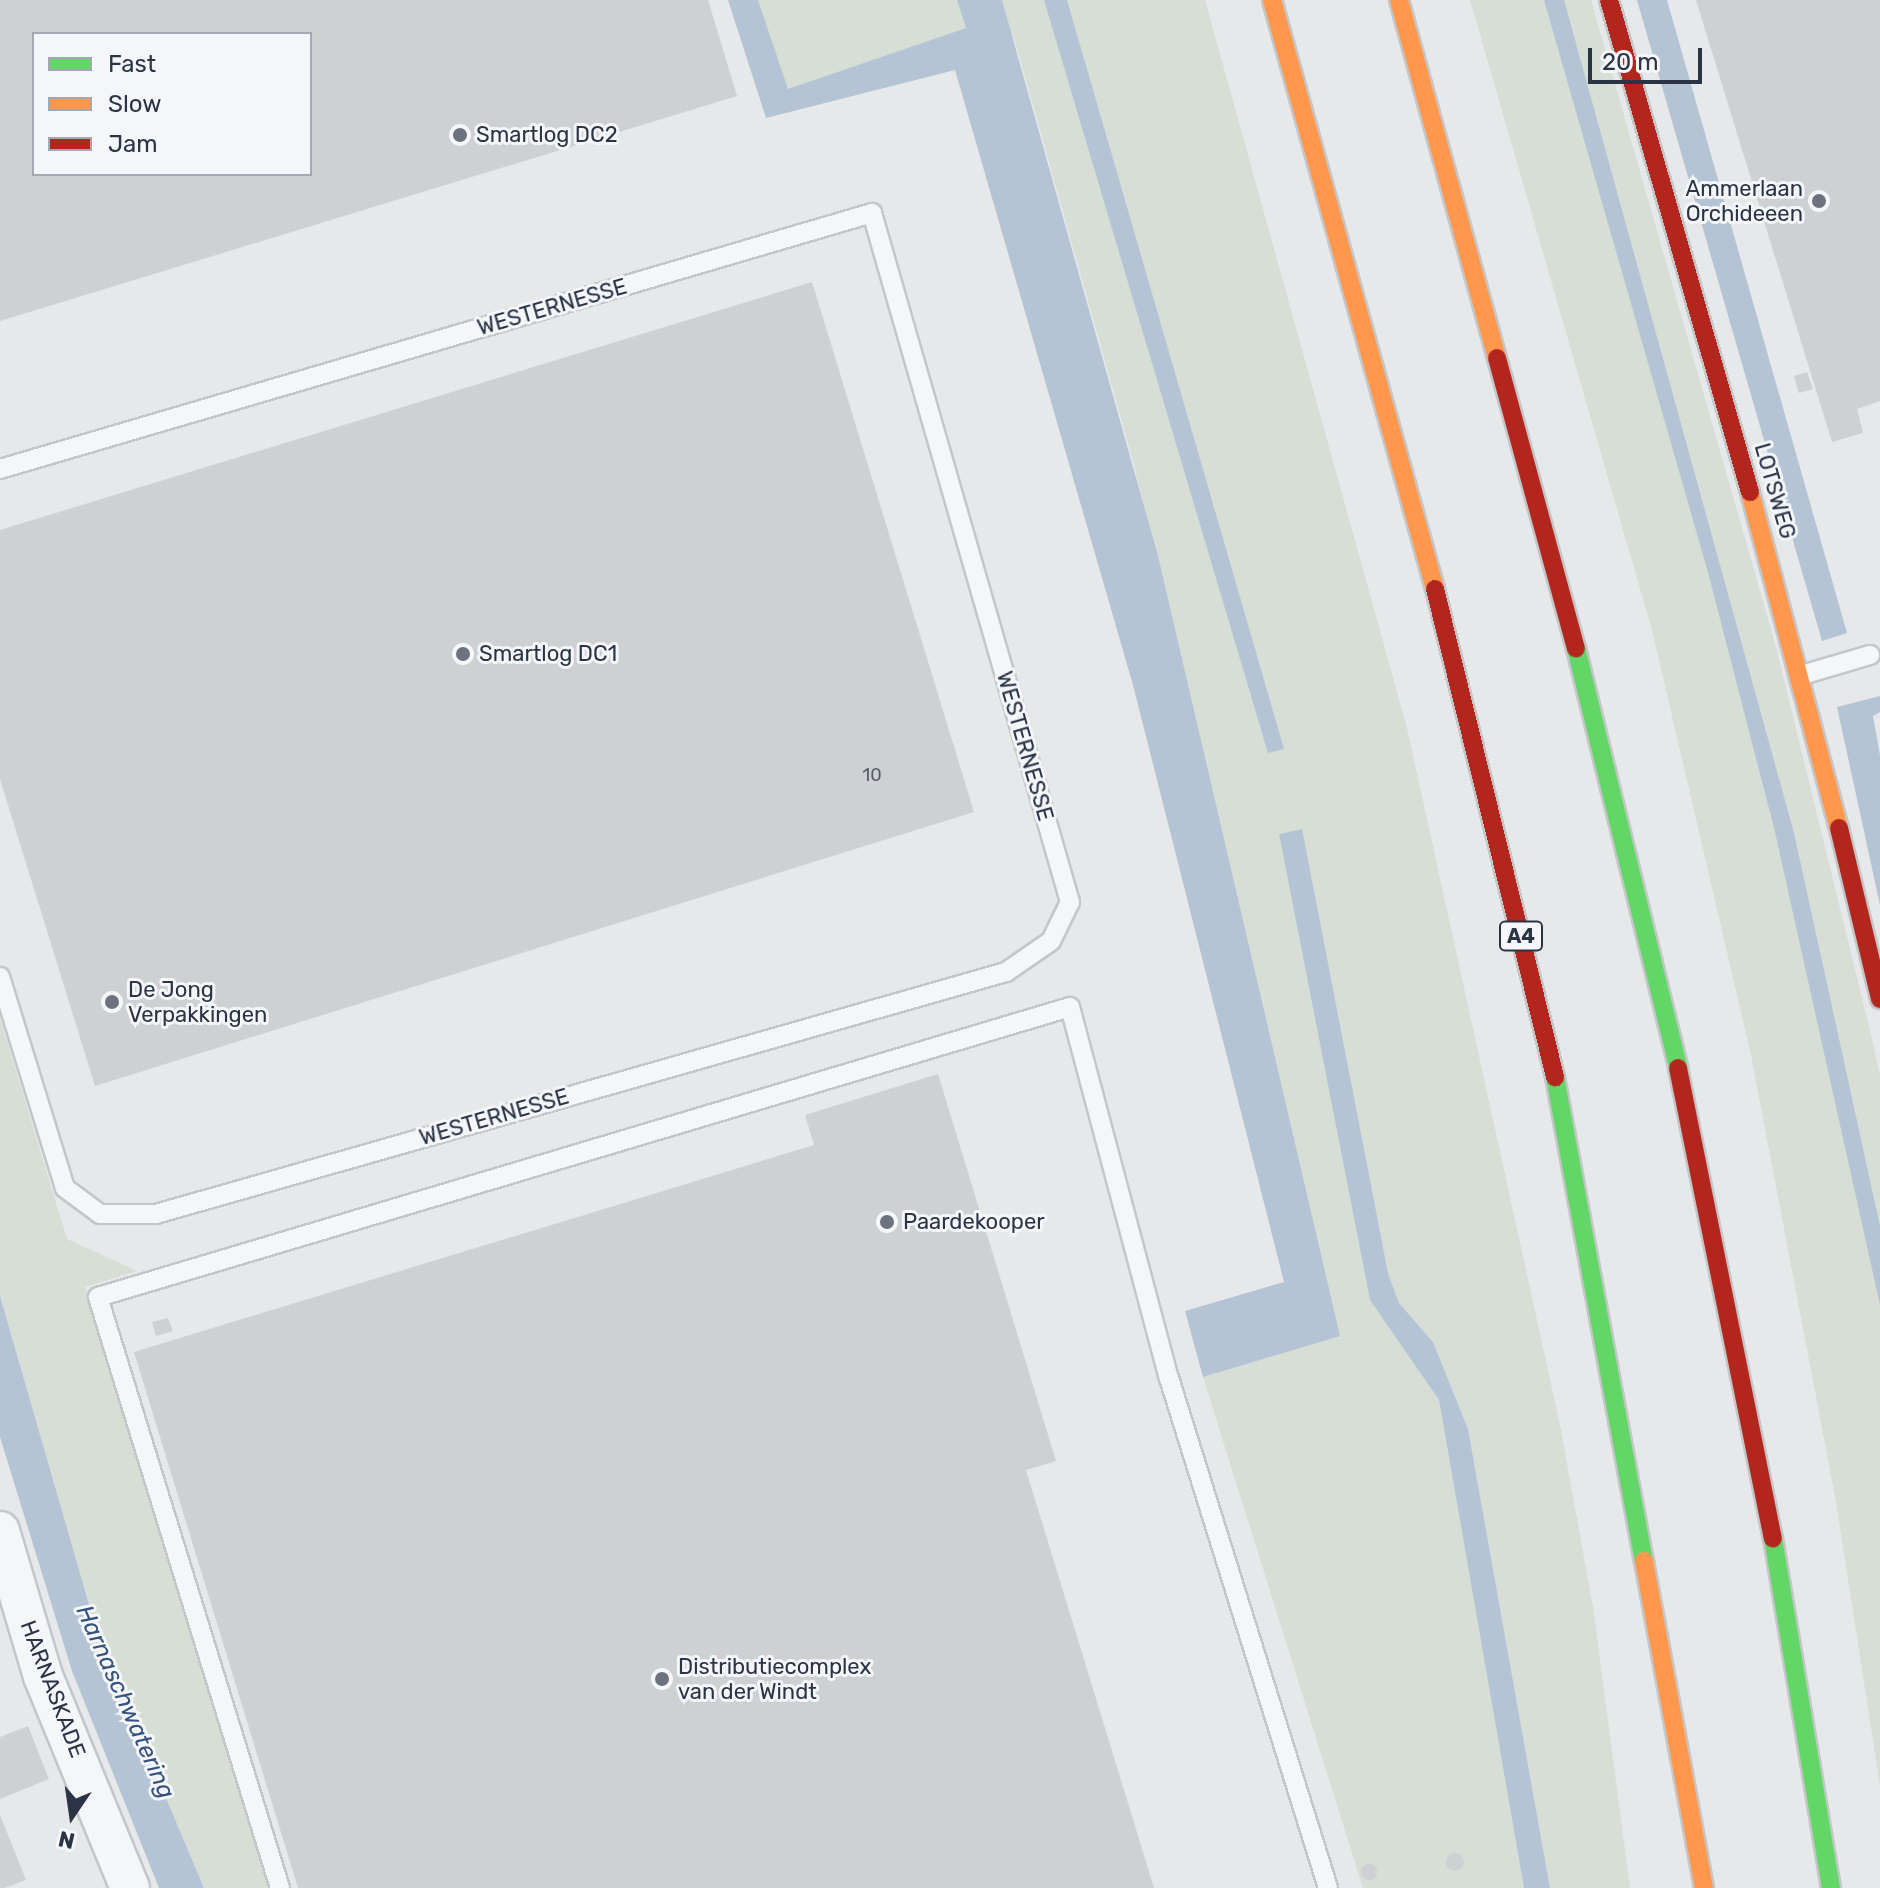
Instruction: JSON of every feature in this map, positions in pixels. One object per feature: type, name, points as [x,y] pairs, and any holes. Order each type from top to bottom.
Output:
[{"type":"main road","name":"A4","points":[[1272,0],[1418,518],[1551,1057],[1704,1888]]},
{"type":"main road","points":[[1399,0],[1613,782],[1764,1487],[1831,1888]]},
{"type":"main road","name":"LOTSWEG","points":[[1609,0],[1802,675],[1880,999]]},
{"type":"main road","points":[[1826,1846],[1841,1888]]},
{"type":"street","name":"HARNASKADE","points":[[0,1531],[43,1676],[130,1888]]},
{"type":"lane","name":"WESTERNESSE","points":[[0,469],[872,213],[1070,902],[1051,941],[1006,972],[156,1214],[100,1214],[65,1188],[0,977]]},
{"type":"lane","points":[[1802,675],[1870,655]]},
{"type":"lane","points":[[280,1888],[98,1297],[922,1048],[1070,1007],[1169,1378],[1328,1888]]},
{"type":"shaded area","points":[[758,0],[957,0],[966,28],[787,90]]},
{"type":"shaded area","points":[[983,0],[1205,0],[1407,728],[1560,1425],[1593,1607],[1630,1888],[1550,1888],[1468,1429],[1433,1342],[1399,1303],[1388,1273],[1301,829],[1279,834],[1370,1300],[1439,1400],[1524,1888],[1363,1888],[1203,1377],[1339,1335],[1133,461],[1014,38]]},
{"type":"shaded area","points":[[1470,0],[1591,0],[1776,647],[1873,1043],[1880,1076],[1880,1785],[1835,1496],[1751,1055],[1652,630]]},
{"type":"shaded area","points":[[0,1018],[67,1239],[137,1271],[85,1287],[269,1888],[204,1888],[99,1639],[0,1296]]},
{"type":"water","points":[[728,0],[758,0],[788,89],[966,28],[957,0],[1002,0],[1158,556],[1340,1336],[1203,1377],[1185,1311],[1284,1282],[1133,685],[955,70],[766,118]]},
{"type":"water","points":[[1044,0],[1067,0],[1284,749],[1268,753]]},
{"type":"water","points":[[1544,0],[1564,0],[1794,833],[1880,1226],[1880,1305],[1775,832],[1709,576]]},
{"type":"water","points":[[1637,0],[1667,0],[1847,633],[1822,641]]},
{"type":"water","points":[[1880,696],[1880,712],[1873,716],[1880,755],[1880,905],[1837,707]]},
{"type":"water","points":[[1302,829],[1388,1273],[1399,1303],[1433,1342],[1468,1429],[1550,1888],[1524,1888],[1439,1400],[1370,1300],[1279,834]]},
{"type":"water","name":"Harnaschwatering","points":[[0,1296],[99,1639],[204,1888],[159,1888],[72,1671],[0,1437]]},
{"type":"building","name":"Smartlog DC2","points":[[0,0],[708,0],[737,96],[0,321]]},
{"type":"building","name":"Ammerlaan Orchideeen","points":[[1696,0],[1880,0],[1880,401],[1857,409],[1863,433],[1832,442]]},
{"type":"building","name":"Smartlog DC1","points":[[812,282],[974,812],[95,1086],[0,779],[0,530]]},
{"type":"building","points":[[1807,372],[1813,389],[1799,393],[1794,376]]},
{"type":"building","name":"Distributiecomplex van der Windt","points":[[938,1074],[1056,1461],[1026,1470],[1154,1888],[298,1888],[134,1352],[814,1145],[805,1115]]},
{"type":"building","points":[[168,1318],[173,1331],[156,1336],[152,1322]]},
{"type":"building","points":[[28,1726],[49,1779],[0,1799],[0,1737]]},
{"type":"building","points":[[0,1815],[26,1880],[5,1888],[0,1888]]},
{"type":"building","points":[[1455,1853],[1464,1862],[1455,1871],[1446,1862]]},
{"type":"building","points":[[1369,1864],[1375,1866],[1375,1878],[1369,1880],[1363,1878],[1361,1872],[1363,1866]]},
{"type":"traffic: fast","points":[[1576,648],[1678,1068]]},
{"type":"traffic: fast","points":[[1555,1077],[1644,1561]]},
{"type":"traffic: fast","points":[[1773,1538],[1831,1888]]},
{"type":"traffic: slow","points":[[1272,0],[1435,589]]},
{"type":"traffic: slow","points":[[1399,0],[1497,358]]},
{"type":"traffic: slow","points":[[1750,492],[1839,828]]},
{"type":"traffic: slow","points":[[1644,1561],[1704,1888]]},
{"type":"traffic: jam","points":[[1609,0],[1750,492]]},
{"type":"traffic: jam","points":[[1497,358],[1576,648]]},
{"type":"traffic: jam","points":[[1435,589],[1555,1077]]},
{"type":"traffic: jam","points":[[1839,828],[1880,999]]},
{"type":"traffic: jam","points":[[1678,1068],[1773,1538]]},
{"type":"place","name":"Smartlog DC2","points":[[460,135]]},
{"type":"place","name":"Ammerlaan Orchideeen","points":[[1819,201]]},
{"type":"place","name":"Smartlog DC1","points":[[463,654]]},
{"type":"place","name":"De Jong Verpakkingen","points":[[112,1002]]},
{"type":"place","name":"Paardekooper","points":[[887,1222]]},
{"type":"place","name":"Distributiecomplex van der Windt","points":[[662,1679]]}]
